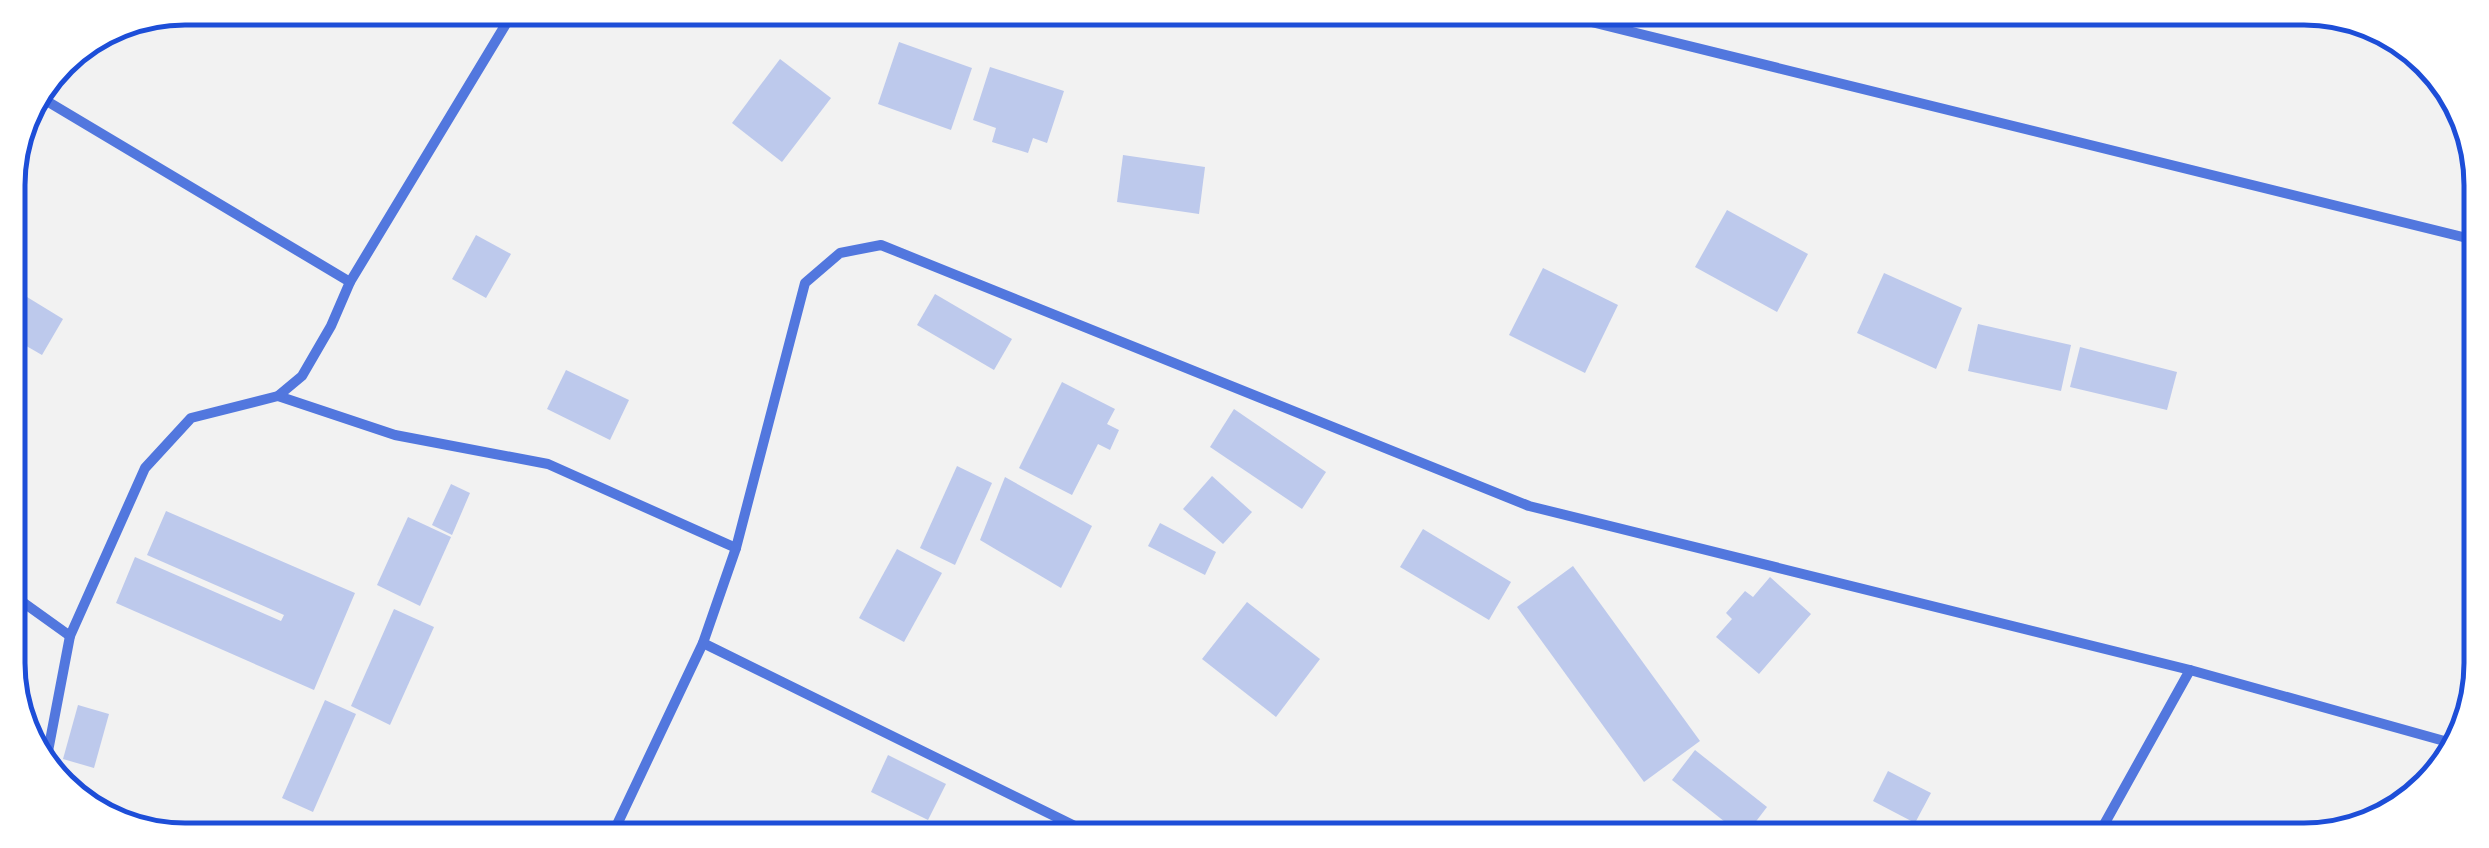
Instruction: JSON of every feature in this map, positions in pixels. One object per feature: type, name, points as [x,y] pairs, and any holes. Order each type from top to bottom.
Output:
[{"type":"street","points":[[49,747],[70,636],[144,468],[191,418],[278,396],[302,376],[331,326],[350,282],[505,25]]},
{"type":"street","points":[[1603,25],[2464,238]]},
{"type":"street","points":[[49,102],[350,282]]},
{"type":"street","points":[[618,823],[703,643],[736,548],[805,284],[840,253],[881,245],[1529,506],[2190,670],[2444,741]]},
{"type":"street","points":[[278,396],[395,435],[548,464],[736,548]]},
{"type":"street","points":[[25,604],[70,636]]},
{"type":"street","points":[[703,643],[1069,823]]},
{"type":"street","points":[[2105,823],[2190,670]]},
{"type":"building","points":[[899,42],[972,68],[951,130],[878,104]]},
{"type":"building","points":[[780,59],[831,98],[782,162],[732,123]]},
{"type":"building","points":[[990,67],[1064,91],[1047,143],[1033,138],[1028,153],[992,142],[996,128],[973,120]]},
{"type":"building","points":[[1123,155],[1205,167],[1199,214],[1117,202]]},
{"type":"building","points":[[1727,210],[1808,254],[1777,312],[1695,267]]},
{"type":"building","points":[[476,235],[511,254],[486,298],[452,279]]},
{"type":"building","points":[[1543,268],[1618,305],[1585,373],[1509,335]]},
{"type":"building","points":[[1884,273],[1962,308],[1936,369],[1857,333]]},
{"type":"building","points":[[935,294],[1012,339],[994,370],[917,325]]},
{"type":"building","points":[[25,296],[63,319],[42,355],[25,345]]},
{"type":"building","points":[[1978,324],[2071,345],[2061,391],[1968,371]]},
{"type":"building","points":[[2080,347],[2177,372],[2167,410],[2070,387]]},
{"type":"building","points":[[566,370],[629,400],[610,440],[547,409]]},
{"type":"building","points":[[1062,382],[1115,409],[1107,424],[1119,430],[1110,450],[1098,444],[1072,495],[1019,468]]},
{"type":"building","points":[[1234,409],[1326,472],[1302,509],[1210,447]]},
{"type":"building","points":[[957,466],[992,483],[955,565],[920,548]]},
{"type":"building","points":[[1212,476],[1252,512],[1223,544],[1183,509]]},
{"type":"building","points":[[1005,477],[1092,526],[1061,588],[980,540]]},
{"type":"building","points":[[451,484],[470,493],[452,535],[432,525]]},
{"type":"building","points":[[166,511],[355,593],[314,690],[116,603],[135,557],[281,621],[284,615],[147,555]]},
{"type":"building","points":[[408,517],[451,537],[420,606],[377,585]]},
{"type":"building","points":[[1160,523],[1216,552],[1205,575],[1148,546]]},
{"type":"building","points":[[1423,529],[1511,582],[1489,620],[1400,567]]},
{"type":"building","points":[[897,549],[942,573],[904,642],[859,618]]},
{"type":"building","points":[[1573,566],[1700,741],[1644,782],[1517,607]]},
{"type":"building","points":[[1770,577],[1811,614],[1759,674],[1716,637],[1732,619],[1726,613],[1745,591],[1753,597]]},
{"type":"building","points":[[1247,602],[1320,659],[1276,717],[1202,659]]},
{"type":"building","points":[[394,609],[434,627],[390,725],[351,706]]},
{"type":"building","points":[[325,700],[356,714],[313,812],[282,798]]},
{"type":"building","points":[[78,705],[109,714],[94,768],[63,759]]},
{"type":"building","points":[[1695,750],[1767,807],[1755,823],[1726,823],[1672,780]]},
{"type":"building","points":[[888,755],[946,784],[928,820],[871,792]]},
{"type":"building","points":[[1888,771],[1931,793],[1915,823],[1873,801]]}]
